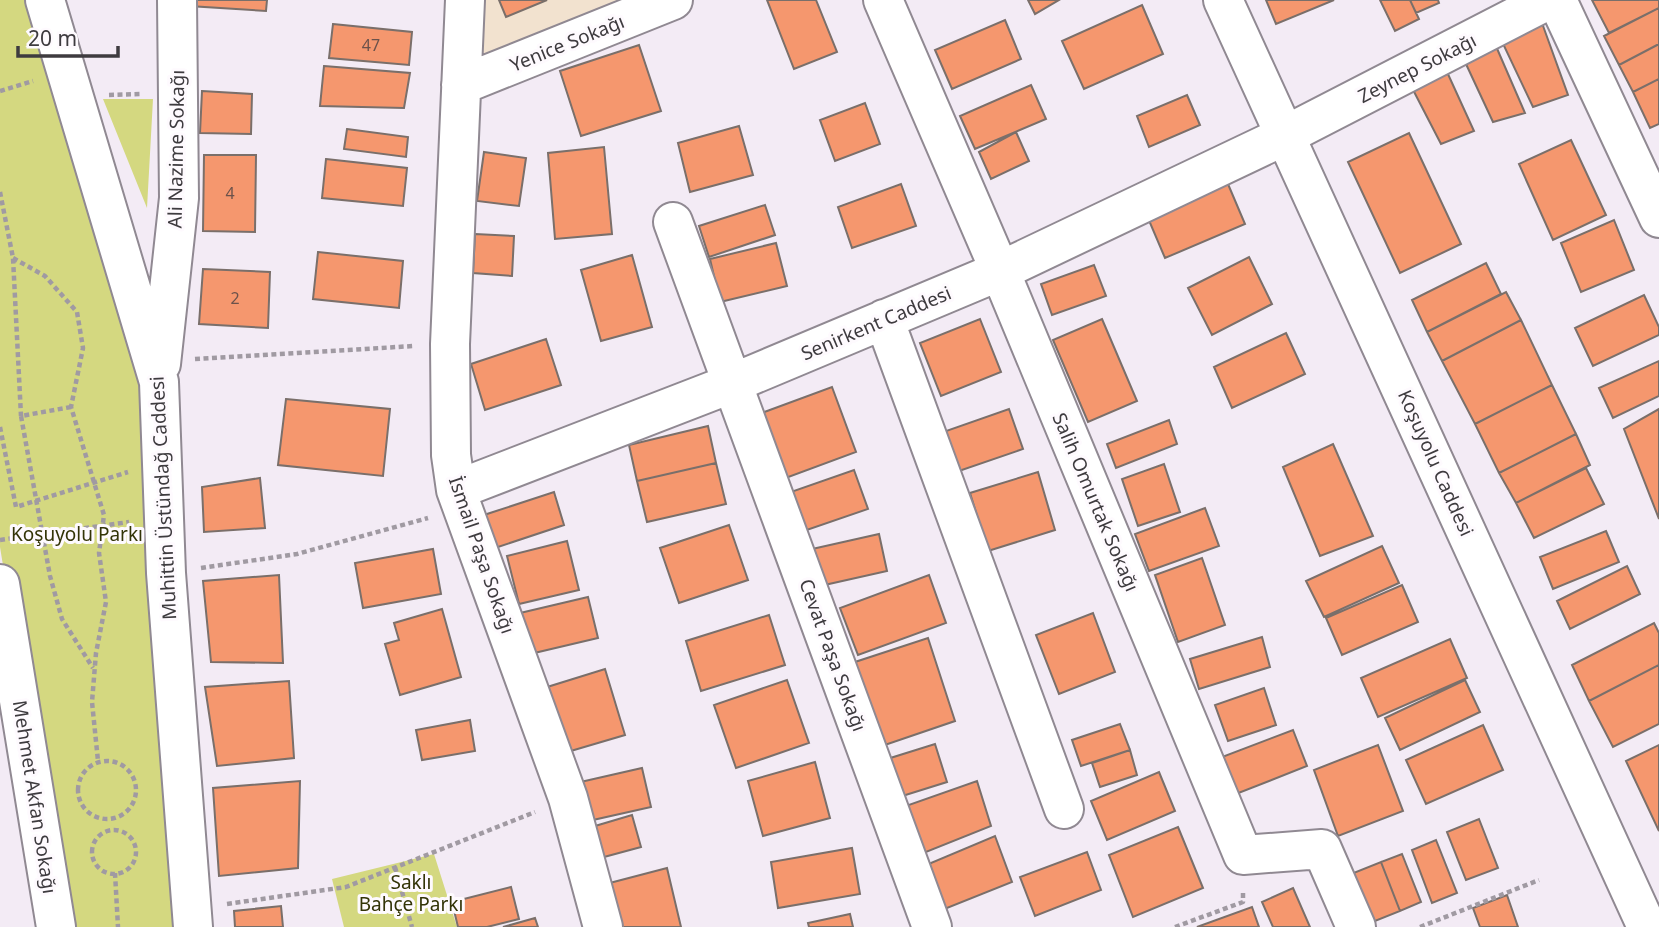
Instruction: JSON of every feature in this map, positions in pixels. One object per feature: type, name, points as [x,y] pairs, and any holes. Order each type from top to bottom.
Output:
[{"type":"street","name":"Muhittin Üstündağ Caddesi","points":[[45,0],[160,371],[166,573],[193,918]]},
{"type":"street","name":"Ali Nazime Sokağı","points":[[160,371],[179,198],[177,0]]},
{"type":"street","name":"İsmail Paşa Sokağı","points":[[465,0],[450,344],[451,455],[459,499],[568,798],[603,927]]},
{"type":"street","name":"Yenice Sokağı","points":[[461,85],[673,0]]},
{"type":"street","name":"Salih Omurtak Sokağı","points":[[883,0],[1000,271],[1243,855]]},
{"type":"street","name":"Koşuyolu Caddesi","points":[[1223,0],[1647,927]]},
{"type":"street","name":"Zeynep Sokağı","points":[[1286,135],[1548,0]]},
{"type":"street","points":[[1557,0],[1659,218]]},
{"type":"street","name":"Senirkent Caddesi","points":[[459,499],[1000,271],[1286,135]]},
{"type":"street","name":"Cevat Paşa Sokağı","points":[[673,222],[932,927]]},
{"type":"street","points":[[884,318],[1064,809]]},
{"type":"street","name":"Mehmet Akfan Sokağı","points":[[0,584],[56,927]]},
{"type":"street","points":[[1243,855],[1322,849],[1356,927]]},
{"type":"path","points":[[0,91],[38,79]]},
{"type":"path","points":[[73,96],[178,93]]},
{"type":"path","points":[[0,192],[12,258],[20,415],[42,534],[62,619],[94,670]]},
{"type":"path","points":[[12,258],[45,276],[77,312],[83,348],[72,407],[104,515],[99,553],[106,602],[94,670],[92,714],[98,761]]},
{"type":"path","points":[[160,371],[450,344]]},
{"type":"path","points":[[20,415],[72,407]]},
{"type":"path","points":[[0,426],[16,507],[132,471]]},
{"type":"path","points":[[166,573],[297,554],[459,499]]},
{"type":"path","points":[[0,540],[164,517]]},
{"type":"path","points":[[98,761],[116,762],[124,766],[135,780],[135,798],[131,806],[115,818],[95,817],[80,803],[78,783],[82,773],[98,761]]},
{"type":"path","points":[[193,918],[346,887],[568,798]]},
{"type":"path","points":[[115,818],[116,830]]},
{"type":"path","points":[[116,830],[129,836],[136,856],[128,868],[115,873],[97,865],[92,852],[102,833],[116,830]]},
{"type":"path","points":[[1175,927],[1243,902],[1243,855]]},
{"type":"path","points":[[395,867],[412,927]]},
{"type":"path","points":[[115,873],[118,927]]},
{"type":"path","points":[[1420,927],[1539,880]]},
{"type":"shaded area","points":[[482,0],[649,0],[481,89]]},
{"type":"green space","name":"Koşuyolu Parkı","points":[[0,0],[34,0],[145,371],[180,927],[62,927],[0,547]]},
{"type":"green space","points":[[103,99],[153,99],[147,208]]},
{"type":"green space","name":"Saklı Bahçe Parkı","points":[[434,854],[457,927],[344,927],[332,879]]},
{"type":"building","points":[[189,0],[267,0],[266,11],[189,6]]},
{"type":"building","points":[[499,0],[547,0],[506,17]]},
{"type":"building","points":[[767,0],[816,0],[837,52],[794,69]]},
{"type":"building","points":[[1028,0],[1059,0],[1035,14]]},
{"type":"building","points":[[1266,0],[1334,0],[1276,24]]},
{"type":"building","points":[[1380,0],[1410,0],[1419,19],[1395,31]]},
{"type":"building","points":[[1410,0],[1438,0],[1439,3],[1416,13]]},
{"type":"building","points":[[1592,0],[1659,0],[1659,8],[1609,33]]},
{"type":"building","points":[[1142,5],[1163,54],[1084,89],[1062,41]]},
{"type":"building","points":[[1659,8],[1659,44],[1619,65],[1604,36]]},
{"type":"building","points":[[1538,12],[1568,95],[1533,107],[1497,31]]},
{"type":"building","points":[[1005,20],[1021,59],[952,89],[935,50]]},
{"type":"building","points":[[333,24],[412,32],[409,65],[329,58]]},
{"type":"building","points":[[1492,37],[1525,113],[1493,122],[1459,49]]},
{"type":"building","points":[[1659,44],[1659,79],[1633,92],[1619,65]]},
{"type":"building","points":[[639,45],[661,111],[581,136],[560,71]]},
{"type":"building","points":[[1442,61],[1474,131],[1441,144],[1409,82]]},
{"type":"building","points":[[324,66],[410,73],[404,108],[320,106]]},
{"type":"building","points":[[1659,79],[1659,124],[1650,128],[1633,92]]},
{"type":"building","points":[[1031,85],[1046,119],[975,149],[960,116]]},
{"type":"building","points":[[202,91],[252,94],[251,134],[200,133]]},
{"type":"building","points":[[1187,95],[1200,125],[1149,147],[1137,116]]},
{"type":"building","points":[[865,103],[880,144],[835,161],[820,120]]},
{"type":"building","points":[[739,126],[753,175],[690,192],[678,143]]},
{"type":"building","points":[[347,129],[408,137],[406,157],[344,149]]},
{"type":"building","points":[[1016,132],[1029,161],[991,179],[979,152]]},
{"type":"building","points":[[1409,133],[1461,244],[1400,273],[1348,162]]},
{"type":"building","points":[[1571,140],[1606,215],[1553,240],[1519,164]]},
{"type":"building","points":[[604,147],[612,234],[555,239],[548,153]]},
{"type":"building","points":[[484,152],[526,158],[519,206],[477,201]]},
{"type":"building","points":[[204,155],[256,155],[255,232],[203,231]]},
{"type":"building","points":[[326,159],[407,168],[403,206],[322,198]]},
{"type":"building","points":[[1225,177],[1245,224],[1165,258],[1145,211]]},
{"type":"building","points":[[901,184],[916,226],[852,248],[838,207]]},
{"type":"building","points":[[765,205],[775,235],[709,257],[699,226]]},
{"type":"building","points":[[1614,220],[1634,270],[1581,292],[1561,243]]},
{"type":"building","points":[[475,234],[514,236],[512,276],[473,273]]},
{"type":"building","points":[[776,243],[787,286],[720,302],[710,259]]},
{"type":"building","points":[[318,252],[403,261],[399,308],[313,299]]},
{"type":"building","points":[[632,255],[652,327],[601,341],[581,270]]},
{"type":"building","points":[[1249,257],[1272,304],[1212,335],[1188,288]]},
{"type":"building","points":[[1486,263],[1501,294],[1427,332],[1412,300]]},
{"type":"building","points":[[1094,265],[1106,296],[1052,315],[1041,284]]},
{"type":"building","points":[[203,269],[270,272],[268,328],[199,324]]},
{"type":"building","points":[[1506,292],[1521,320],[1442,361],[1427,332]]},
{"type":"building","points":[[1644,295],[1659,327],[1659,335],[1593,366],[1575,328]]},
{"type":"building","points":[[980,319],[1001,372],[941,396],[920,343]]},
{"type":"building","points":[[1102,319],[1137,401],[1088,422],[1053,340]]},
{"type":"building","points":[[1521,320],[1552,385],[1475,424],[1442,361]]},
{"type":"building","points":[[1286,333],[1305,374],[1232,408],[1214,367]]},
{"type":"building","points":[[546,339],[561,385],[485,410],[471,364]]},
{"type":"building","points":[[1659,361],[1659,396],[1613,418],[1599,388]]},
{"type":"building","points":[[1552,385],[1576,434],[1499,473],[1475,424]]},
{"type":"building","points":[[832,387],[856,452],[783,479],[759,414]]},
{"type":"building","points":[[286,399],[390,409],[383,476],[278,465]]},
{"type":"building","points":[[1009,409],[1023,449],[959,471],[946,431]]},
{"type":"building","points":[[1659,409],[1659,519],[1624,429]]},
{"type":"building","points":[[1169,420],[1177,444],[1116,468],[1107,444]]},
{"type":"building","points":[[708,426],[716,463],[637,481],[629,445]]},
{"type":"building","points":[[1576,434],[1590,465],[1516,503],[1499,473]]},
{"type":"building","points":[[1333,444],[1373,536],[1320,556],[1283,467]]},
{"type":"building","points":[[716,463],[726,504],[647,522],[637,481]]},
{"type":"building","points":[[1164,464],[1180,512],[1138,526],[1122,479]]},
{"type":"building","points":[[1586,468],[1604,504],[1534,538],[1516,503]]},
{"type":"building","points":[[854,470],[868,509],[798,533],[785,494]]},
{"type":"building","points":[[1038,472],[1055,530],[988,551],[970,493]]},
{"type":"building","points":[[260,478],[265,528],[204,532],[202,487]]},
{"type":"building","points":[[554,492],[564,525],[495,548],[484,515]]},
{"type":"building","points":[[1205,508],[1219,546],[1149,571],[1135,534]]},
{"type":"building","points":[[729,525],[748,580],[679,603],[660,548]]},
{"type":"building","points":[[1606,531],[1619,562],[1553,589],[1540,557]]},
{"type":"building","points":[[879,534],[887,571],[820,586],[812,549]]},
{"type":"building","points":[[567,541],[579,590],[519,604],[507,556]]},
{"type":"building","points":[[1382,546],[1399,583],[1324,617],[1306,581]]},
{"type":"building","points":[[433,549],[441,594],[363,608],[355,563]]},
{"type":"building","points":[[1202,558],[1225,625],[1178,642],[1155,575]]},
{"type":"building","points":[[1627,566],[1640,594],[1570,629],[1557,601]]},
{"type":"building","points":[[279,575],[283,663],[211,662],[203,581]]},
{"type":"building","points":[[929,575],[946,623],[858,655],[840,608]]},
{"type":"building","points":[[1402,585],[1418,622],[1342,655],[1326,618]]},
{"type":"building","points":[[588,597],[598,638],[530,654],[520,613]]},
{"type":"building","points":[[442,609],[461,677],[400,695],[385,644],[399,640],[394,623]]},
{"type":"building","points":[[1093,613],[1115,672],[1059,694],[1036,635]]},
{"type":"building","points":[[769,615],[785,665],[701,691],[686,641]]},
{"type":"building","points":[[1654,623],[1659,633],[1659,665],[1589,701],[1572,665]]},
{"type":"building","points":[[1262,637],[1270,667],[1199,689],[1190,659]]},
{"type":"building","points":[[928,638],[955,721],[879,747],[852,663]]},
{"type":"building","points":[[1450,639],[1467,678],[1378,717],[1361,678]]},
{"type":"building","points":[[1659,665],[1659,724],[1613,747],[1589,701]]},
{"type":"building","points":[[605,669],[625,735],[564,753],[544,688]]},
{"type":"building","points":[[787,680],[809,743],[736,768],[714,705]]},
{"type":"building","points":[[1465,680],[1480,712],[1400,750],[1385,718]]},
{"type":"building","points":[[289,681],[294,758],[217,766],[205,687]]},
{"type":"building","points":[[1264,688],[1276,725],[1228,741],[1215,705]]},
{"type":"building","points":[[470,720],[475,751],[422,760],[416,730]]},
{"type":"building","points":[[1120,724],[1130,750],[1081,766],[1072,740]]},
{"type":"building","points":[[1483,725],[1503,770],[1426,804],[1406,760]]},
{"type":"building","points":[[1293,730],[1307,766],[1236,794],[1222,757]]},
{"type":"building","points":[[935,744],[947,782],[896,798],[884,760]]},
{"type":"building","points":[[1378,745],[1403,811],[1338,836],[1314,770]]},
{"type":"building","points":[[1659,745],[1659,831],[1626,761]]},
{"type":"building","points":[[1130,750],[1137,775],[1100,787],[1092,763]]},
{"type":"building","points":[[815,762],[830,818],[763,836],[748,781]]},
{"type":"building","points":[[642,768],[651,807],[584,822],[576,783]]},
{"type":"building","points":[[1159,772],[1175,811],[1107,840],[1091,801]]},
{"type":"building","points":[[300,781],[298,868],[219,876],[213,788]]},
{"type":"building","points":[[977,781],[991,826],[916,856],[900,808]]},
{"type":"building","points":[[632,815],[641,847],[593,860],[585,829]]},
{"type":"building","points":[[1479,819],[1498,868],[1466,880],[1447,832]]},
{"type":"building","points":[[1178,827],[1203,888],[1133,917],[1109,855]]},
{"type":"building","points":[[995,836],[1012,882],[937,912],[919,868]]},
{"type":"building","points":[[1436,840],[1457,893],[1432,903],[1412,850]]},
{"type":"building","points":[[852,848],[860,894],[778,908],[771,862]]},
{"type":"building","points":[[1087,852],[1101,890],[1035,916],[1020,877]]},
{"type":"building","points":[[1402,854],[1421,902],[1400,911],[1381,862]]},
{"type":"building","points":[[1381,862],[1400,911],[1370,923],[1351,874]]},
{"type":"building","points":[[667,868],[681,927],[612,927],[602,885]]},
{"type":"building","points":[[511,887],[519,919],[487,927],[458,927],[452,902]]},
{"type":"building","points":[[1293,888],[1310,927],[1273,927],[1262,902]]},
{"type":"building","points":[[1507,895],[1518,927],[1480,927],[1473,908]]},
{"type":"building","points":[[281,906],[283,927],[235,927],[234,911]]},
{"type":"building","points":[[1252,907],[1259,927],[1197,927]]},
{"type":"building","points":[[850,914],[853,927],[809,927],[808,923]]},
{"type":"building","points":[[535,918],[538,927],[503,927]]}]
